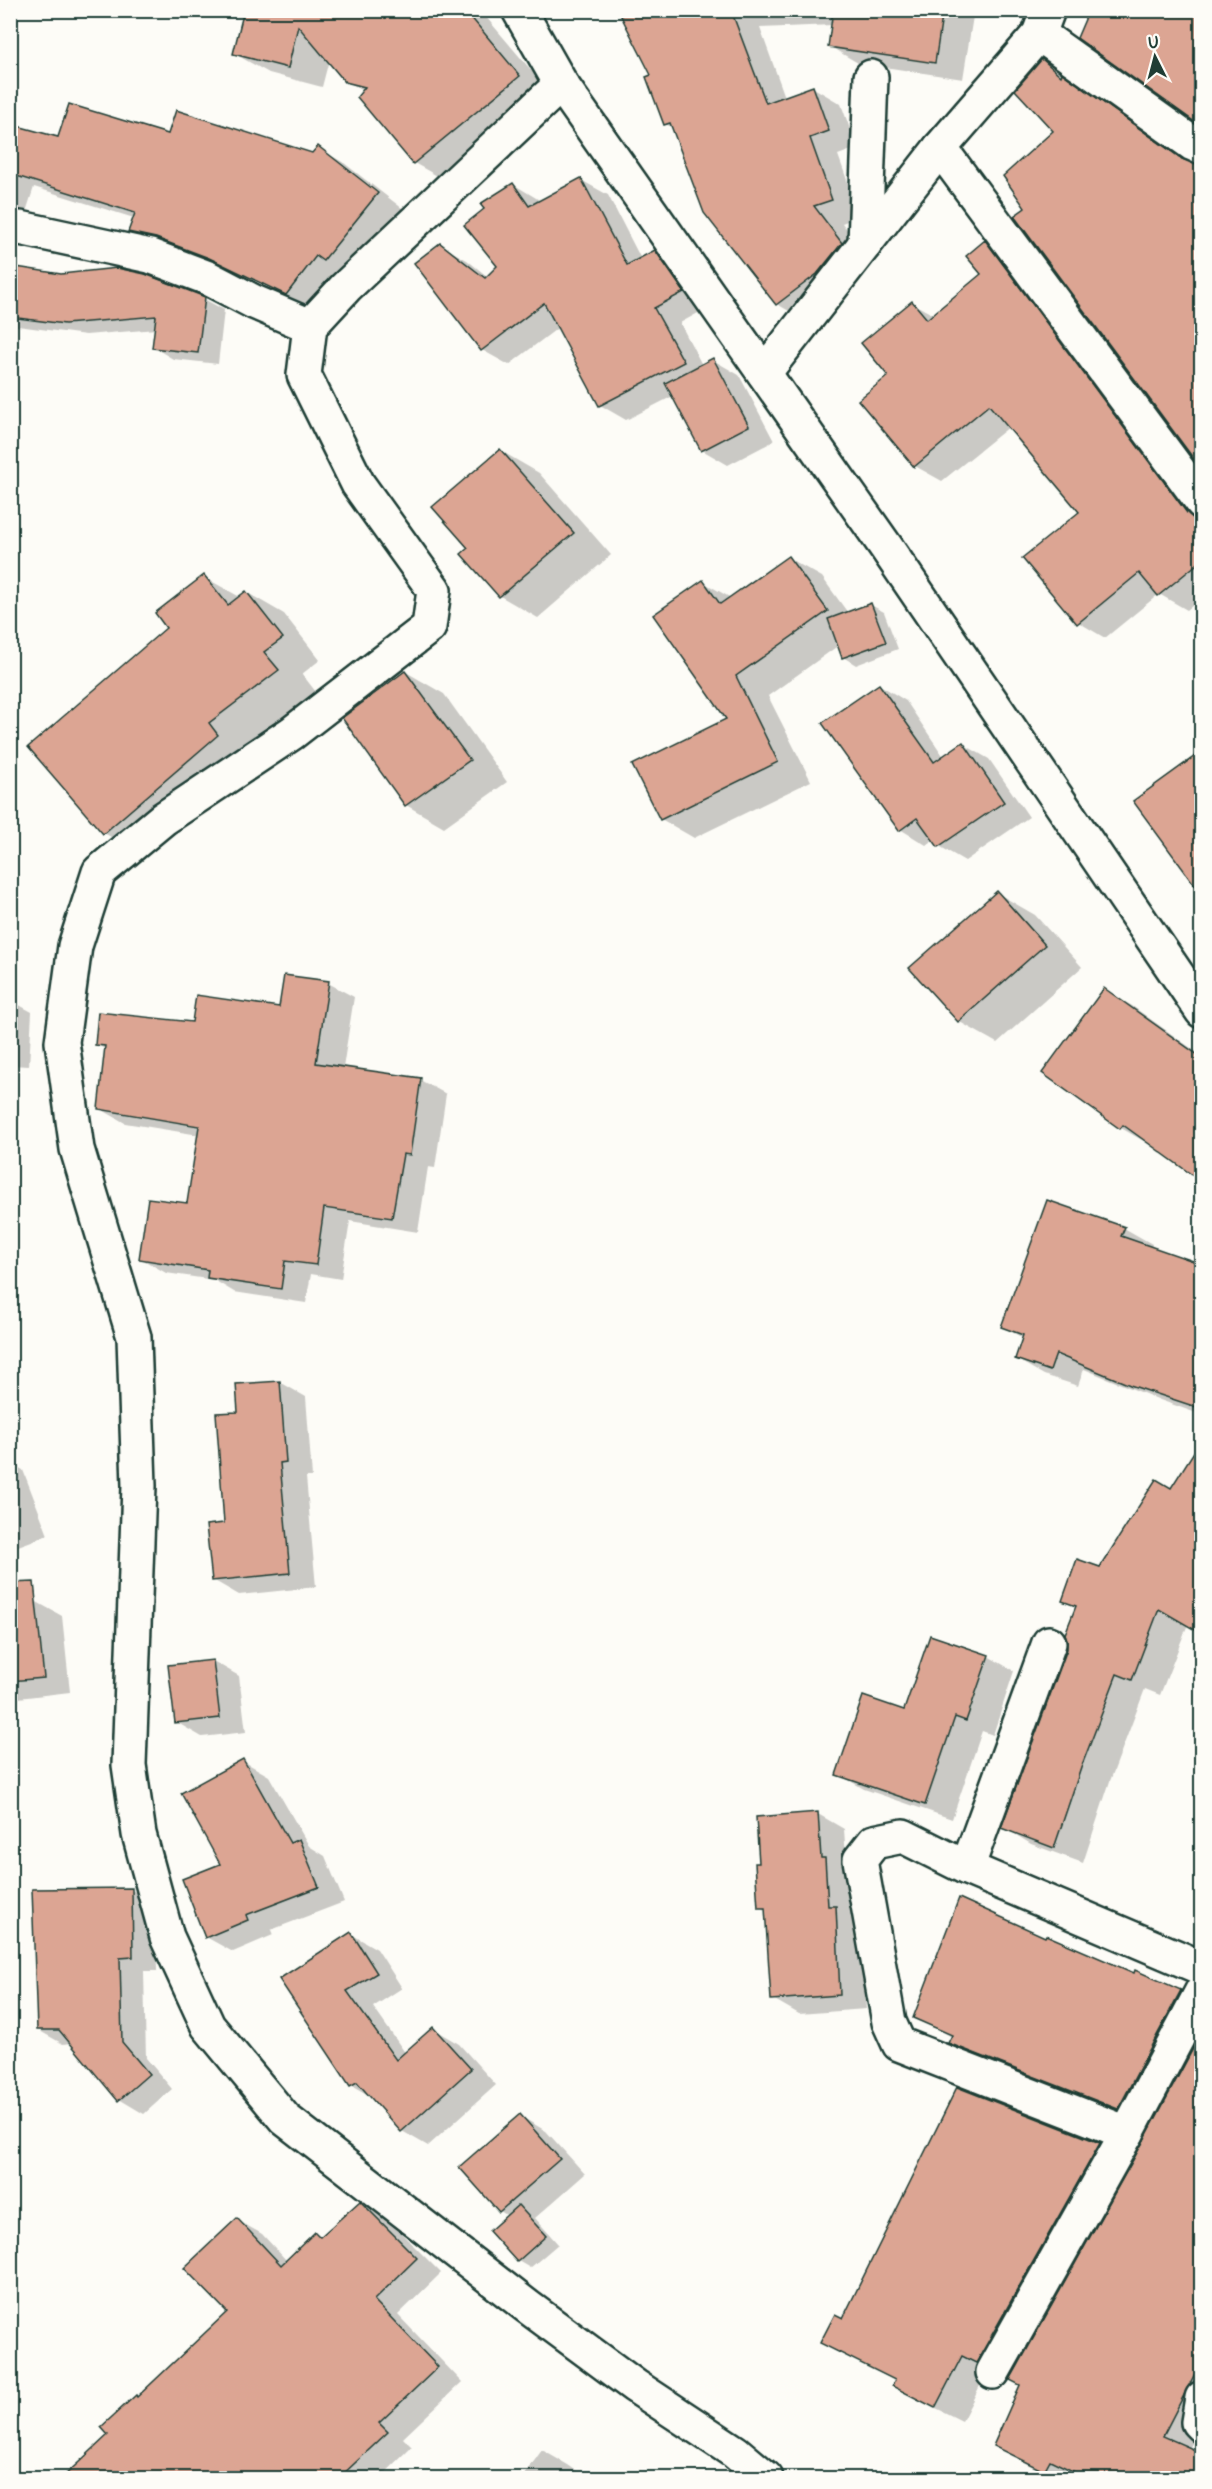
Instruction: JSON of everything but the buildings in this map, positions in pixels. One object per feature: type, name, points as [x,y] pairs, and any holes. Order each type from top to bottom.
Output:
[{"type":"street","points":[[519,10],[561,84],[886,547],[1202,1011]]},
{"type":"street","points":[[764,373],[940,148],[1044,22],[1193,144],[1202,147]]},
{"type":"street","points":[[865,244],[871,77]]},
{"type":"street","points":[[561,84],[346,287],[310,326],[304,375],[358,484],[434,590],[429,627],[292,733],[163,819],[99,872],[75,946],[62,1042],[77,1149],[134,1337],[139,1486],[129,1764],[140,1834],[167,1937],[208,2026],[285,2119],[528,2307],[635,2386],[735,2452],[766,2478]]},
{"type":"street","points":[[940,148],[1202,502]]},
{"type":"street","points":[[20,228],[150,256],[208,278],[254,302],[310,326]]},
{"type":"street","points":[[967,1868],[1049,1643]]},
{"type":"street","points":[[1127,2133],[899,2044],[889,2022],[860,1860],[874,1842],[903,1836],[967,1868],[1202,1968]]},
{"type":"street","points":[[993,2372],[1127,2133],[1202,1991]]},
{"type":"street","points":[[1202,2398],[1198,2421],[1202,2426]]}]
